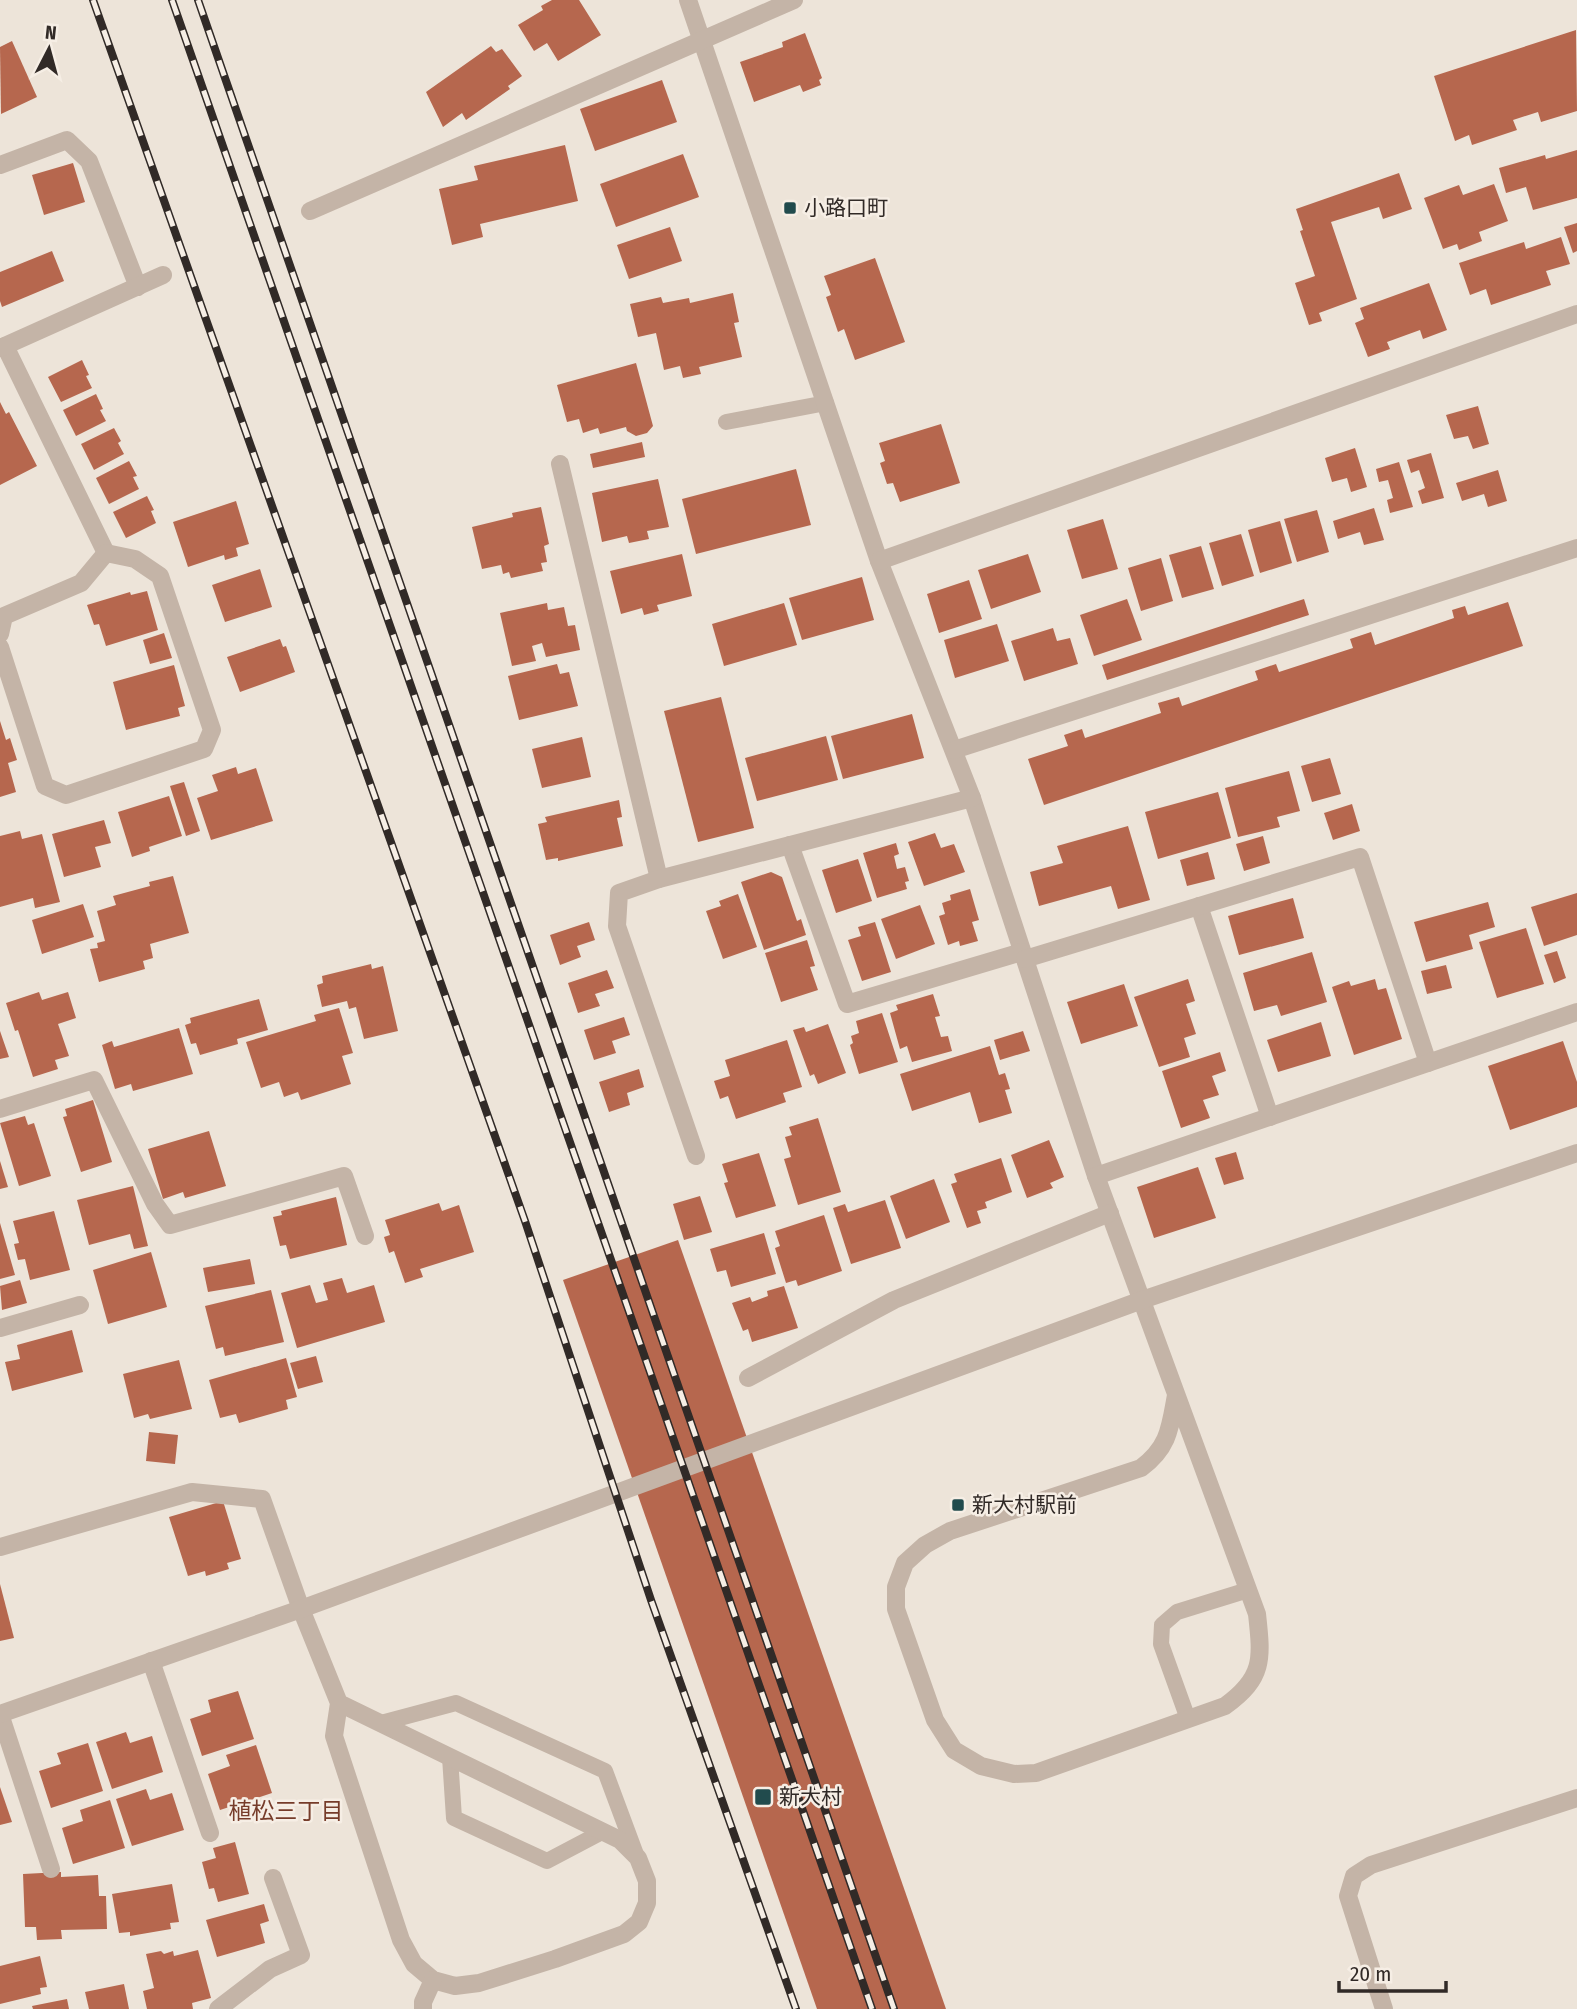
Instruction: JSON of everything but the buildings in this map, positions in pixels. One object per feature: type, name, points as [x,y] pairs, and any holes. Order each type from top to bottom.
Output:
[{"type":"street","points":[[688,0],[879,561],[972,798],[1096,1176],[1248,1590],[1256,1614],[1260,1644],[1257,1672],[1244,1692],[1225,1706],[1036,1773],[1014,1774],[981,1766],[954,1750],[935,1720],[895,1609],[896,1587],[905,1563],[926,1545],[950,1531],[1141,1468],[1157,1456],[1165,1441],[1176,1395]]},
{"type":"street","points":[[310,211],[794,0]]},
{"type":"street","points":[[0,165],[67,140],[89,161],[138,287]]},
{"type":"street","points":[[106,553],[2,347],[163,275]]},
{"type":"street","points":[[879,561],[1577,314]]},
{"type":"street","points":[[560,464],[659,879]]},
{"type":"street","points":[[954,750],[1577,548]]},
{"type":"street","points":[[0,634],[4,616],[81,583],[106,553]]},
{"type":"street","points":[[0,647],[45,786],[66,795],[204,749],[212,730],[160,576],[135,559],[106,553]]},
{"type":"street","points":[[696,1156],[617,926],[619,893],[659,879],[972,798]]},
{"type":"street","points":[[790,845],[847,1004],[1199,906],[1360,857],[1428,1063]]},
{"type":"street","points":[[1199,906],[1270,1117]]},
{"type":"street","points":[[1096,1176],[1577,1012]]},
{"type":"street","points":[[0,1109],[94,1080],[155,1204],[170,1225],[344,1176],[365,1236]]},
{"type":"street","points":[[51,1869],[0,1714],[301,1609],[1142,1300],[1577,1153]]},
{"type":"street","points":[[748,1378],[894,1300],[1110,1213]]},
{"type":"street","points":[[0,1328],[80,1305]]},
{"type":"street","points":[[0,1547],[192,1492],[262,1499],[301,1609],[339,1703],[334,1736],[401,1940],[414,1964],[433,1980],[455,1986],[479,1983],[624,1934],[639,1922],[647,1903],[646,1881],[638,1858],[620,1840],[339,1703]]},
{"type":"street","points":[[150,1661],[210,1833]]},
{"type":"street","points":[[1384,2009],[1348,1896],[1354,1875],[1371,1865],[1577,1798]]},
{"type":"street","points":[[218,2009],[270,1969],[301,1955],[273,1878]]},
{"type":"street","points":[[423,2009],[423,2002],[433,1980]]},
{"type":"lane","points":[[726,422],[825,403]]},
{"type":"lane","points":[[1188,1719],[1161,1644],[1162,1625],[1177,1612],[1248,1590]]},
{"type":"lane","points":[[381,1723],[456,1703],[605,1771],[638,1858]]},
{"type":"lane","points":[[450,1757],[454,1818],[547,1861],[602,1832]]},
{"type":"railway","points":[[93,0],[525,1221],[651,1600],[796,2009]]},
{"type":"railway","points":[[172,0],[872,2009]]},
{"type":"railway","points":[[198,0],[894,2009]]},
{"type":"place","name":"小路口町","points":[[790,208]]},
{"type":"place","name":"新大村駅前","points":[[958,1505]]},
{"type":"place","name":"新大村","points":[[763,1797]]},
{"type":"district","name":"植松三丁目","points":[[286,1811]]}]
